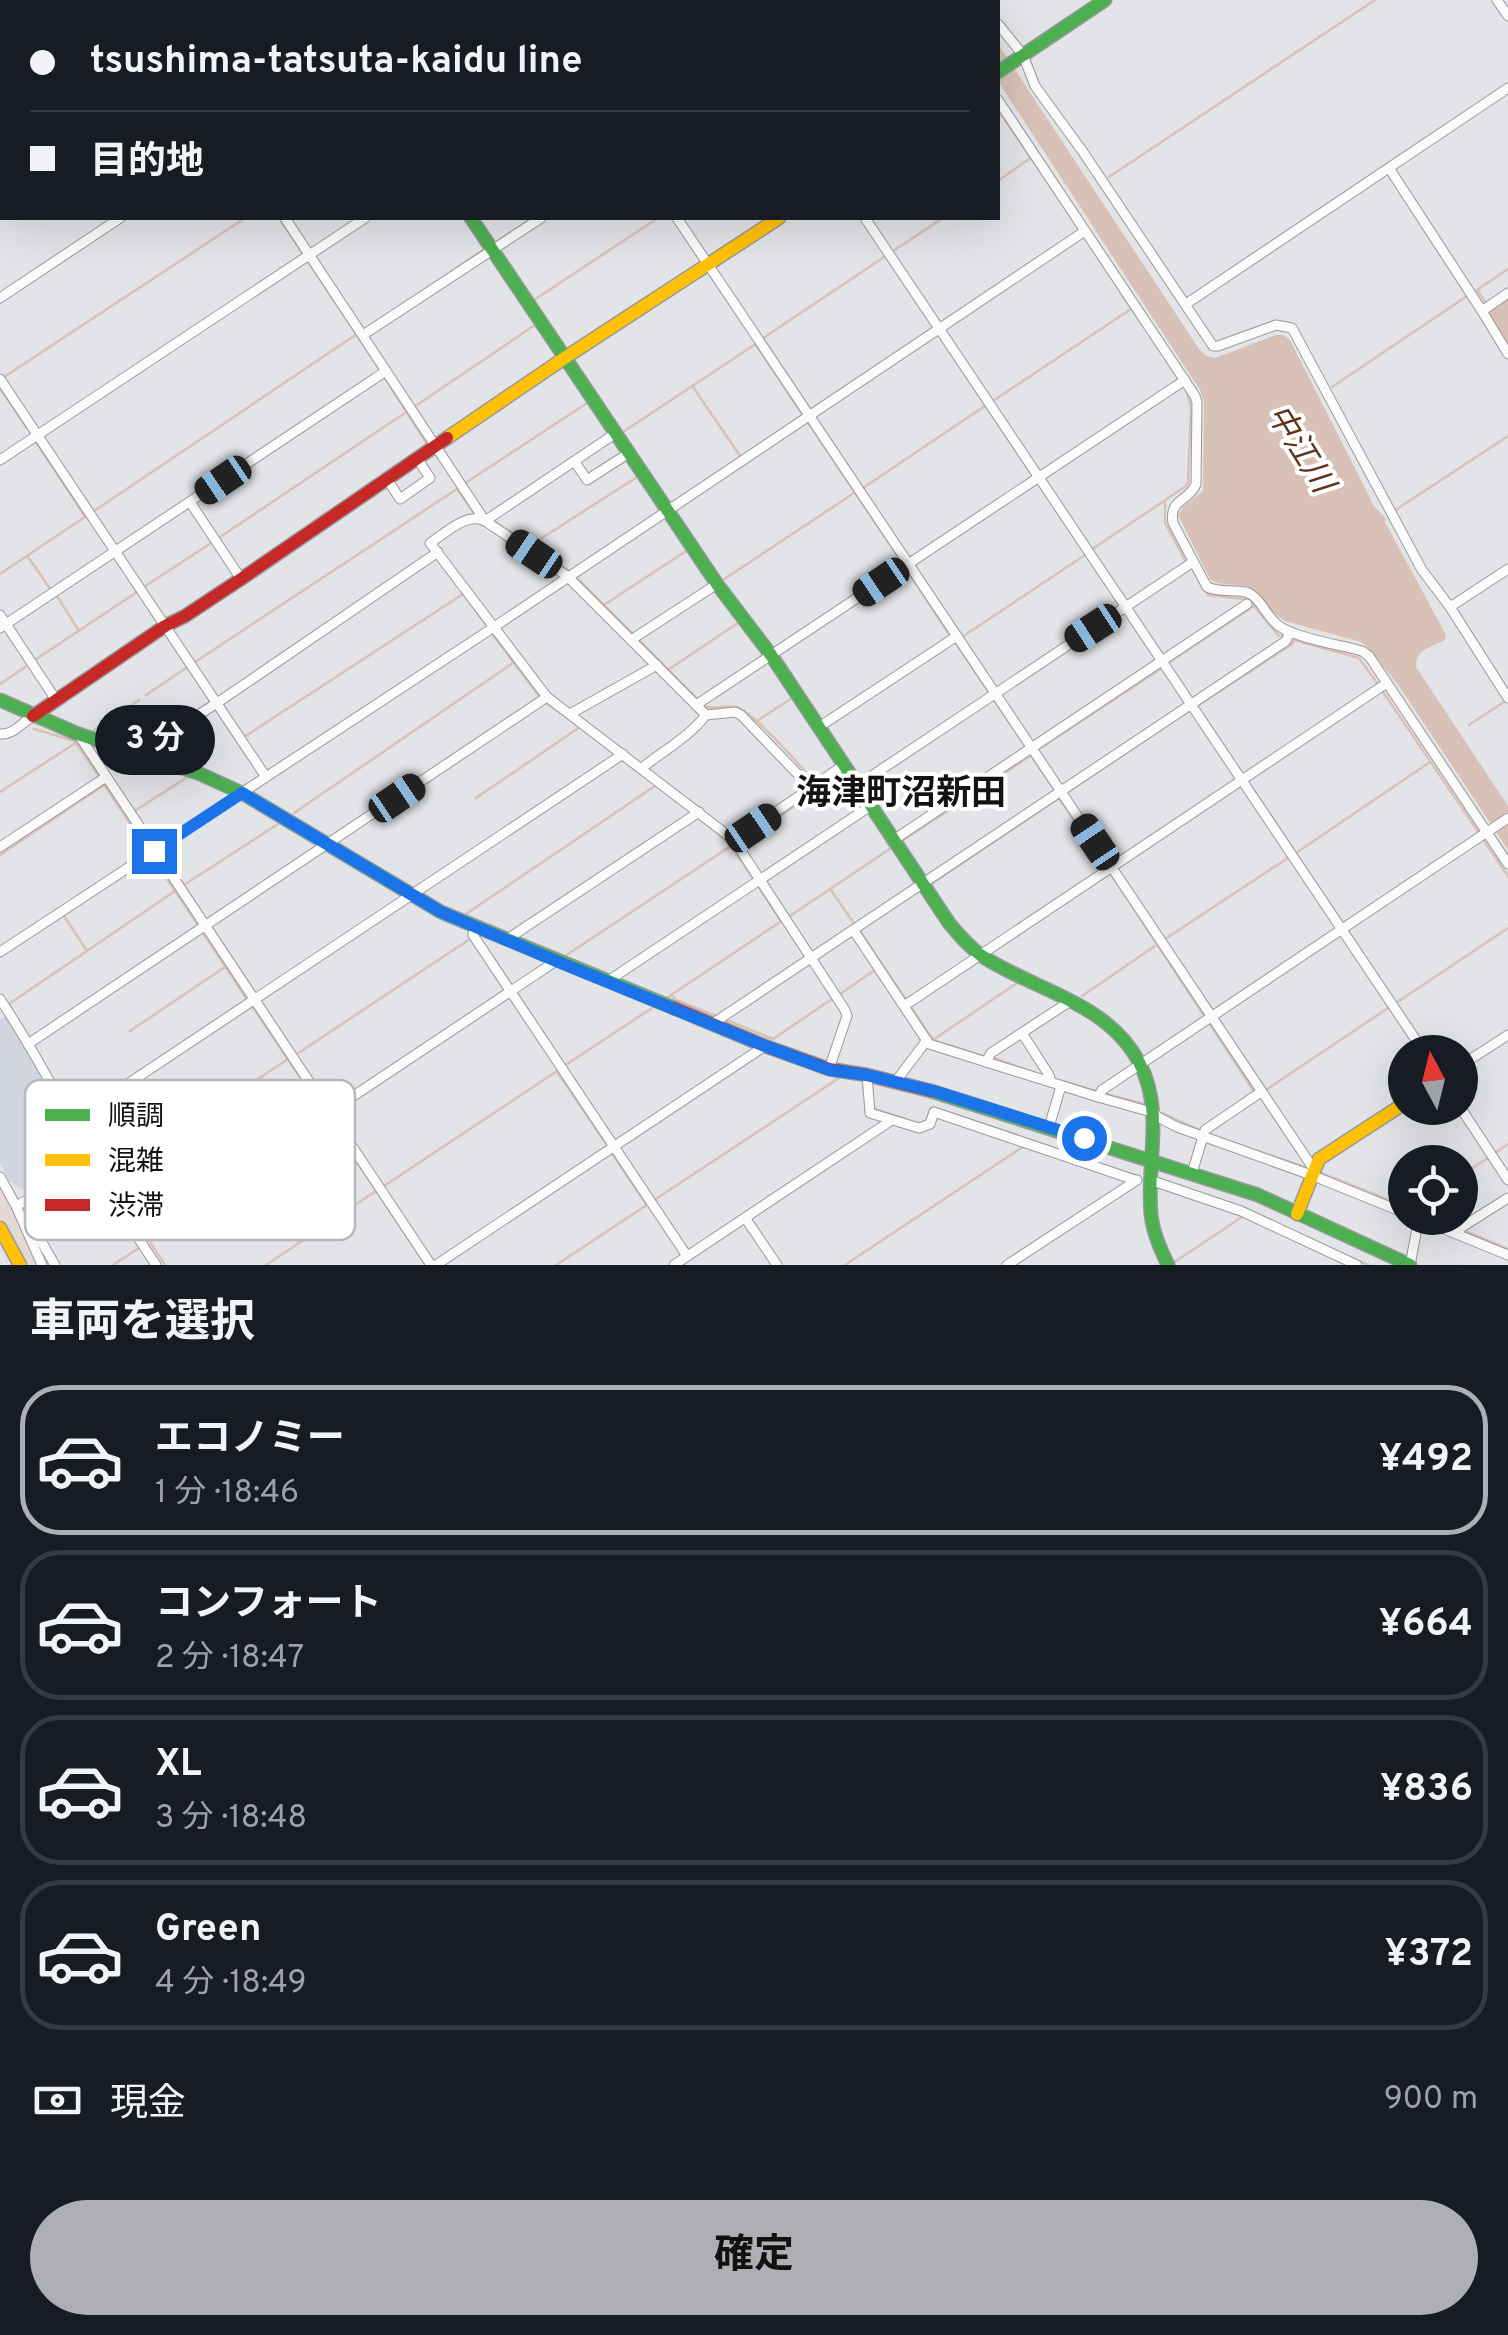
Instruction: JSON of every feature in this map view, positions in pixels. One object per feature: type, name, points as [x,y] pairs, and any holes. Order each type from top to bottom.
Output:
[{"type":"street","points":[[1000,71],[1105,0]]},
{"type":"street","points":[[1497,0],[1508,16]]},
{"type":"street","points":[[1000,27],[1035,86],[1213,346],[1276,326],[1292,328],[1422,570],[1508,698]]},
{"type":"street","points":[[1186,304],[1508,88]]},
{"type":"street","points":[[1000,103],[1198,402],[1196,484],[1192,492],[1176,503],[1172,513],[1173,523],[1207,587],[1247,592],[1276,625],[1369,656],[1508,864]]},
{"type":"street","points":[[1388,168],[1485,308],[1508,354]]},
{"type":"street","points":[[0,298],[117,220]]},
{"type":"street","points":[[287,220],[485,521]]},
{"type":"street","points":[[0,460],[362,220]]},
{"type":"street","points":[[473,220],[717,584],[772,655],[949,923],[980,955],[1074,999],[1108,1023],[1128,1044],[1141,1065],[1156,1114],[1149,1206],[1154,1234],[1168,1265]]},
{"type":"street","points":[[364,336],[538,220]]},
{"type":"street","points":[[678,220],[1312,1172]]},
{"type":"street","points":[[0,734],[14,732],[165,626],[777,220]]},
{"type":"street","points":[[867,220],[1413,1035]]},
{"type":"street","points":[[0,952],[1085,230]]},
{"type":"street","points":[[1485,308],[1508,293]]},
{"type":"street","points":[[56,700],[2,622],[115,552],[386,371]]},
{"type":"street","points":[[0,379],[266,777]]},
{"type":"street","points":[[696,706],[1184,380]]},
{"type":"street","points":[[485,521],[616,434]]},
{"type":"street","points":[[574,462],[588,480],[629,453]]},
{"type":"street","points":[[387,478],[400,498],[430,478],[417,458]]},
{"type":"street","points":[[190,502],[241,579]]},
{"type":"street","points":[[706,715],[568,576],[485,521],[468,519],[430,543],[547,697],[734,840],[846,1010],[830,1070]]},
{"type":"street","points":[[139,753],[438,552]]},
{"type":"street","points":[[858,784],[1194,562]]},
{"type":"street","points":[[1450,608],[1508,569]]},
{"type":"street","points":[[631,640],[717,584]]},
{"type":"street","points":[[896,842],[1255,603]]},
{"type":"street","points":[[712,1024],[1286,641],[1290,632]]},
{"type":"street","points":[[819,727],[957,636]]},
{"type":"street","points":[[570,714],[656,666]]},
{"type":"street","points":[[904,1006],[1387,684]]},
{"type":"street","points":[[28,1044],[547,697]]},
{"type":"street","points":[[0,700],[78,734],[198,773],[242,793],[412,895],[474,927],[765,1046],[830,1070],[896,1081],[1154,1160],[1258,1196],[1410,1265],[1415,1235]]},
{"type":"street","points":[[642,768],[693,732],[706,715],[735,712],[811,788]]},
{"type":"street","points":[[78,734],[308,1080]]},
{"type":"street","points":[[133,1080],[623,754]]},
{"type":"street","points":[[734,840],[844,764]]},
{"type":"street","points":[[0,847],[106,777]]},
{"type":"street","points":[[608,981],[872,805]]},
{"type":"street","points":[[506,940],[699,812]]},
{"type":"street","points":[[1098,1097],[1102,1090],[1508,818]]},
{"type":"street","points":[[474,927],[473,934],[510,992],[687,1256]]},
{"type":"street","points":[[854,931],[929,1044],[1156,1114],[1202,1137],[1312,1172],[1388,1206]]},
{"type":"street","points":[[355,1095],[556,961]]},
{"type":"street","points":[[0,999],[4,1015],[28,1044],[49,1080]]},
{"type":"street","points":[[986,1062],[991,1053],[1074,999]]},
{"type":"street","points":[[1022,1033],[1056,1084],[1049,1127]]},
{"type":"street","points":[[1478,1054],[1508,1035]]},
{"type":"street","points":[[896,1081],[926,1040]]},
{"type":"street","points":[[355,1150],[433,1265],[765,1046]]},
{"type":"street","points":[[867,1075],[870,1113],[919,1128],[930,1124],[934,1112],[1241,1212],[1356,1265]]},
{"type":"street","points":[[1192,1173],[1205,1130],[1261,1092]]},
{"type":"street","points":[[1297,1214],[1319,1159],[1388,1113]]},
{"type":"street","points":[[674,1265],[892,1120]]},
{"type":"street","points":[[1472,1125],[1508,1180]]},
{"type":"street","points":[[0,1177],[25,1217]]},
{"type":"street","points":[[1007,1265],[1135,1180]]},
{"type":"street","points":[[1478,1217],[1508,1198]]},
{"type":"street","points":[[18,1205],[25,1201]]},
{"type":"street","points":[[18,1205],[25,1222]]},
{"type":"street","points":[[746,1219],[777,1265]]},
{"type":"street","points":[[0,1228],[20,1265]]},
{"type":"street","points":[[1459,1235],[1508,1255]]},
{"type":"street","points":[[32,1240],[42,1265]]},
{"type":"street","points":[[39,1240],[54,1265]]},
{"type":"street","points":[[139,1240],[156,1265]]},
{"type":"street","points":[[1330,1265],[1340,1258]]},
{"type":"shaded area","points":[[9,1018],[44,1080],[25,1080],[25,1192],[9,1181],[0,1163],[0,1020]]},
{"type":"shaded area","points":[[0,1181],[40,1265],[25,1265],[0,1217]]},
{"type":"water","name":"中江川","points":[[1000,47],[1206,356],[1215,358],[1276,335],[1290,340],[1374,506],[1386,519],[1446,635],[1445,640],[1421,653],[1416,667],[1508,806],[1508,850],[1397,683],[1367,647],[1285,621],[1247,586],[1210,579],[1178,515],[1203,491],[1204,402],[1200,390],[1003,89]]},
{"type":"water","points":[[1508,298],[1508,345],[1488,312]]},
{"type":"waterway","points":[[1109,177],[1375,0]]},
{"type":"waterway","points":[[1000,113],[1059,199]]},
{"type":"waterway","points":[[1000,180],[1029,159]]},
{"type":"waterway","points":[[4,377],[242,220]]},
{"type":"waterway","points":[[280,220],[303,254]]},
{"type":"waterway","points":[[496,242],[529,220]]},
{"type":"waterway","points":[[534,300],[655,220]]},
{"type":"waterway","points":[[893,251],[940,220]]},
{"type":"waterway","points":[[423,291],[486,248]]},
{"type":"waterway","points":[[762,339],[884,257]]},
{"type":"waterway","points":[[307,260],[380,370]]},
{"type":"waterway","points":[[1486,303],[1477,290],[1508,269]]},
{"type":"waterway","points":[[1120,292],[1141,323]]},
{"type":"waterway","points":[[1332,387],[1467,296]]},
{"type":"waterway","points":[[993,401],[1131,309]]},
{"type":"waterway","points":[[414,407],[535,325]]},
{"type":"waterway","points":[[94,511],[357,334]]},
{"type":"waterway","points":[[623,432],[757,343]]},
{"type":"waterway","points":[[756,345],[802,414]]},
{"type":"waterway","points":[[385,378],[427,444]]},
{"type":"waterway","points":[[693,387],[740,456]]},
{"type":"waterway","points":[[0,388],[27,428]]},
{"type":"waterway","points":[[1091,550],[1186,486],[1191,407],[1186,390]]},
{"type":"waterway","points":[[464,484],[587,403]]},
{"type":"waterway","points":[[863,488],[985,406]]},
{"type":"waterway","points":[[220,537],[408,411]]},
{"type":"waterway","points":[[807,421],[903,564]]},
{"type":"waterway","points":[[1394,511],[1508,436]]},
{"type":"waterway","points":[[36,442],[84,515]]},
{"type":"waterway","points":[[531,545],[637,477]]},
{"type":"waterway","points":[[195,662],[457,489],[474,513]]},
{"type":"waterway","points":[[723,580],[854,493]]},
{"type":"waterway","points":[[1165,503],[1165,523],[1187,564]]},
{"type":"waterway","points":[[0,574],[85,517]]},
{"type":"waterway","points":[[494,521],[569,571]]},
{"type":"waterway","points":[[144,587],[211,543]]},
{"type":"waterway","points":[[604,605],[686,551]]},
{"type":"waterway","points":[[962,637],[1085,555]]},
{"type":"waterway","points":[[28,557],[51,590]]},
{"type":"waterway","points":[[1192,568],[1208,595],[1248,601]]},
{"type":"waterway","points":[[907,570],[949,634]]},
{"type":"waterway","points":[[576,577],[634,635]]},
{"type":"waterway","points":[[35,660],[137,592]]},
{"type":"waterway","points":[[244,737],[463,594]]},
{"type":"waterway","points":[[57,596],[79,631]]},
{"type":"waterway","points":[[471,604],[487,626]]},
{"type":"waterway","points":[[1168,663],[1257,604]]},
{"type":"waterway","points":[[1254,606],[1282,636]]},
{"type":"waterway","points":[[668,670],[738,623]]},
{"type":"waterway","points":[[493,635],[539,696]]},
{"type":"waterway","points":[[639,640],[698,700]]},
{"type":"waterway","points":[[1197,706],[1294,640],[1359,658],[1377,683]]},
{"type":"waterway","points":[[955,642],[990,694]]},
{"type":"waterway","points":[[294,813],[513,663]]},
{"type":"waterway","points":[[0,684],[28,665]]},
{"type":"waterway","points":[[146,695],[186,668]]},
{"type":"waterway","points":[[1039,749],[1162,668]]},
{"type":"waterway","points":[[1383,692],[1479,833]]},
{"type":"waterway","points":[[757,721],[792,698]]},
{"type":"waterway","points":[[94,730],[139,700]]},
{"type":"waterway","points":[[994,700],[1026,747]]},
{"type":"waterway","points":[[1469,725],[1504,702]]},
{"type":"waterway","points":[[547,703],[562,714]]},
{"type":"waterway","points":[[703,706],[736,707],[744,711],[814,781]]},
{"type":"waterway","points":[[1068,792],[1190,710]]},
{"type":"waterway","points":[[827,727],[838,720]]},
{"type":"waterway","points":[[476,798],[580,727]]},
{"type":"waterway","points":[[34,729],[75,741],[100,778]]},
{"type":"waterway","points":[[0,792],[77,742]]},
{"type":"waterway","points":[[1030,754],[1056,792]]},
{"type":"waterway","points":[[902,841],[1033,754]]},
{"type":"waterway","points":[[1296,853],[1430,762]]},
{"type":"waterway","points":[[820,787],[842,775],[862,805]]},
{"type":"waterway","points":[[133,812],[186,778]]},
{"type":"waterway","points":[[104,784],[148,851]]},
{"type":"waterway","points":[[0,855],[104,785]]},
{"type":"waterway","points":[[466,914],[655,786]]},
{"type":"waterway","points":[[741,843],[821,788]]},
{"type":"waterway","points":[[931,884],[1059,798],[1106,867]]},
{"type":"waterway","points":[[868,813],[891,848]]},
{"type":"waterway","points":[[184,885],[278,824]]},
{"type":"waterway","points":[[720,835],[753,878]]},
{"type":"waterway","points":[[1484,841],[1508,876]]},
{"type":"waterway","points":[[565,956],[731,846]]},
{"type":"waterway","points":[[790,916],[891,848]]},
{"type":"waterway","points":[[152,857],[198,925]]},
{"type":"waterway","points":[[1165,939],[1288,858]]},
{"type":"waterway","points":[[1111,874],[1205,1017]]},
{"type":"waterway","points":[[758,886],[781,921]]},
{"type":"waterway","points":[[831,890],[855,925]]},
{"type":"waterway","points":[[9,1004],[175,891]]},
{"type":"waterway","points":[[64,916],[87,951]]},
{"type":"waterway","points":[[668,997],[783,920]]},
{"type":"waterway","points":[[1396,1003],[1508,928]]},
{"type":"waterway","points":[[860,931],[906,1000]]},
{"type":"waterway","points":[[203,933],[248,1001]]},
{"type":"waterway","points":[[297,1054],[470,939]]},
{"type":"waterway","points":[[1082,996],[1155,946]]},
{"type":"waterway","points":[[130,1031],[225,967]]},
{"type":"waterway","points":[[840,994],[875,970]]},
{"type":"waterway","points":[[933,1040],[1017,983]]},
{"type":"waterway","points":[[672,996],[719,1017]]},
{"type":"waterway","points":[[726,1020],[773,1039],[832,999]]},
{"type":"waterway","points":[[252,1006],[302,1080]]},
{"type":"waterway","points":[[911,1007],[933,1040],[983,1056]]},
{"type":"waterway","points":[[564,1066],[652,1008]]},
{"type":"waterway","points":[[1266,1090],[1388,1008]]},
{"type":"waterway","points":[[1210,1024],[1255,1093]]},
{"type":"waterway","points":[[994,1058],[1035,1073]]},
{"type":"waterway","points":[[257,1080],[288,1059]]},
{"type":"waterway","points":[[384,1186],[557,1071]]},
{"type":"waterway","points":[[558,1073],[607,1145]]},
{"type":"waterway","points":[[653,1201],[839,1078]]},
{"type":"waterway","points":[[1063,1081],[1096,1091]]},
{"type":"waterway","points":[[1106,1094],[1145,1104]]},
{"type":"waterway","points":[[926,1121],[934,1108]]},
{"type":"waterway","points":[[875,1109],[905,1119]]},
{"type":"waterway","points":[[951,1113],[1140,1177]]},
{"type":"waterway","points":[[1162,1113],[1201,1131]]},
{"type":"waterway","points":[[1209,1134],[1307,1168]]},
{"type":"waterway","points":[[1495,1153],[1508,1144]]},
{"type":"waterway","points":[[845,1265],[1024,1146]]},
{"type":"waterway","points":[[611,1152],[646,1204]]},
{"type":"waterway","points":[[1478,1164],[1488,1158]]},
{"type":"waterway","points":[[355,1159],[426,1265]]},
{"type":"waterway","points":[[1319,1172],[1388,1200]]},
{"type":"waterway","points":[[355,1205],[376,1191]]},
{"type":"waterway","points":[[556,1265],[647,1205]]},
{"type":"waterway","points":[[1173,1263],[1242,1217]]},
{"type":"waterway","points":[[1475,1235],[1508,1249]]},
{"type":"waterway","points":[[149,1240],[165,1265]]},
{"type":"waterway","points":[[266,1265],[303,1240]]},
{"type":"waterway","points":[[113,1265],[139,1248]]},
{"type":"waterway","points":[[1359,1261],[1368,1265]]},
{"type":"traffic: fast","points":[[1000,71],[1105,0]]},
{"type":"traffic: fast","points":[[472,220],[717,584],[771,655],[949,923],[982,956],[1089,1011],[1125,1041],[1139,1062],[1147,1080],[1153,1118],[1152,1221],[1168,1265]]},
{"type":"traffic: fast","points":[[0,700],[78,734],[198,773],[242,793],[441,912],[674,1008]]},
{"type":"traffic: fast","points":[[931,1091],[1258,1195],[1410,1265]]},
{"type":"traffic: slow","points":[[447,438],[776,220]]},
{"type":"traffic: slow","points":[[1297,1214],[1319,1159],[1388,1114]]},
{"type":"traffic: slow","points":[[0,1228],[20,1265]]},
{"type":"traffic: jam","points":[[33,716],[447,438]]},
{"type":"traffic: jam","points":[[674,1008],[829,1069],[931,1091]]},
{"type":"district","name":"海津町沼新田","points":[[901,792]]},
{"type":"route","points":[[154,851],[242,793],[441,912],[556,961],[830,1070],[937,1092],[1084,1138]]}]
